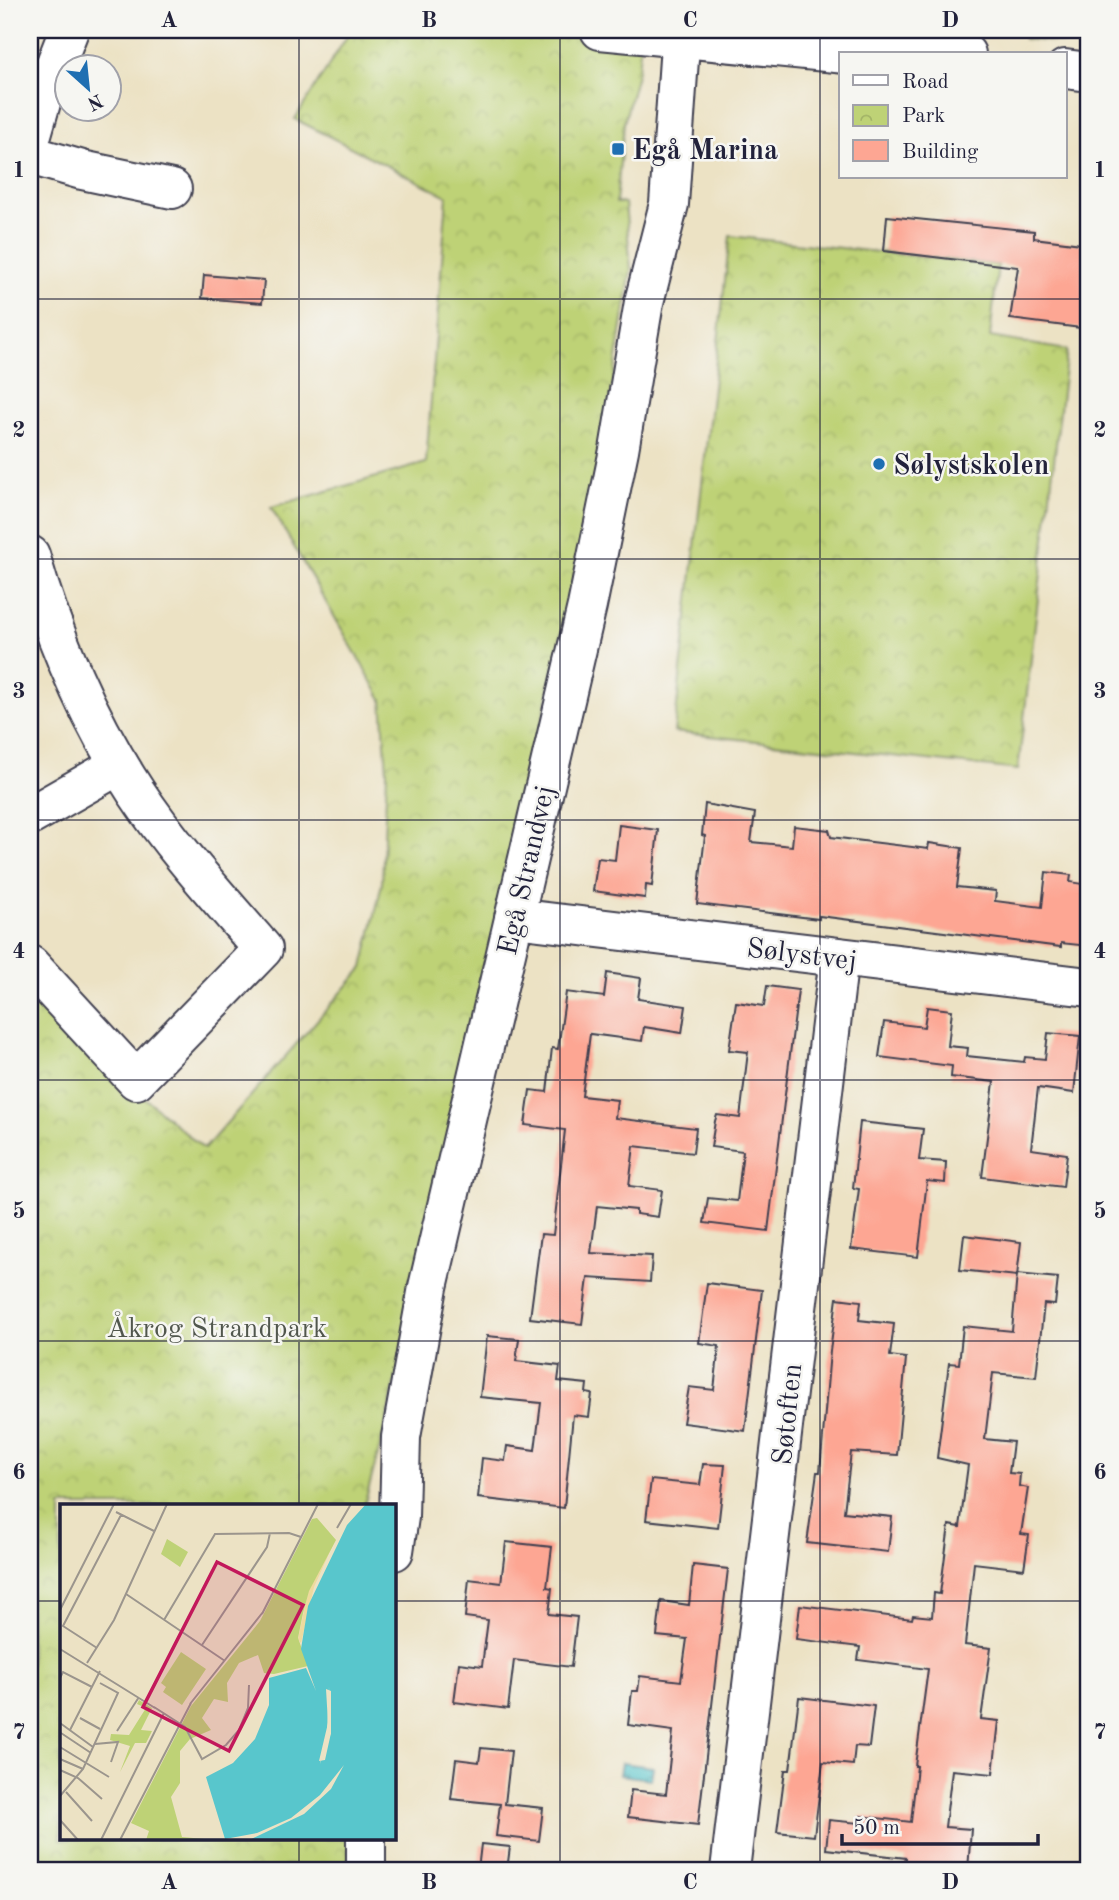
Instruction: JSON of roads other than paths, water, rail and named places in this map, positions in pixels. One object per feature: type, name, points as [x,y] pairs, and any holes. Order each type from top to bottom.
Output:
[{"type":"street","points":[[30,141],[42,99],[69,30]]},
{"type":"street","points":[[600,30],[669,33],[753,44],[866,44]]},
{"type":"street","points":[[795,30],[866,44],[946,52]]},
{"type":"street","name":"Egå Strandvej","points":[[643,302],[669,204],[669,33]]},
{"type":"street","name":"Egå Strandvej","points":[[381,1504],[401,1437],[428,1287],[603,530],[643,302],[669,33]]},
{"type":"street","points":[[671,159],[685,104],[695,85],[713,65],[753,44]]},
{"type":"street","points":[[1066,69],[1089,72]]},
{"type":"street","points":[[30,155],[82,170],[173,188]]},
{"type":"street","points":[[30,555],[65,659],[129,780],[192,866],[263,949],[136,1080],[32,970]]},
{"type":"street","points":[[30,816],[129,780]]},
{"type":"street","name":"Sølystvej","points":[[514,918],[1089,987]]},
{"type":"street","name":"Søtoften","points":[[730,1870],[839,957]]},
{"type":"street","name":"Egå Strandvej","points":[[396,1537],[401,1437]]},
{"type":"street","points":[[366,1840],[366,1870]]},
{"type":"water","points":[[621,1763],[653,1767],[651,1779],[619,1775]]},
{"type":"place","name":"Egå Marina","points":[[618,149]]},
{"type":"place","name":"Sølystskolen","points":[[879,464]]},
{"type":"park label","name":"Åkrog Strandpark","points":[[217,1327]]}]
